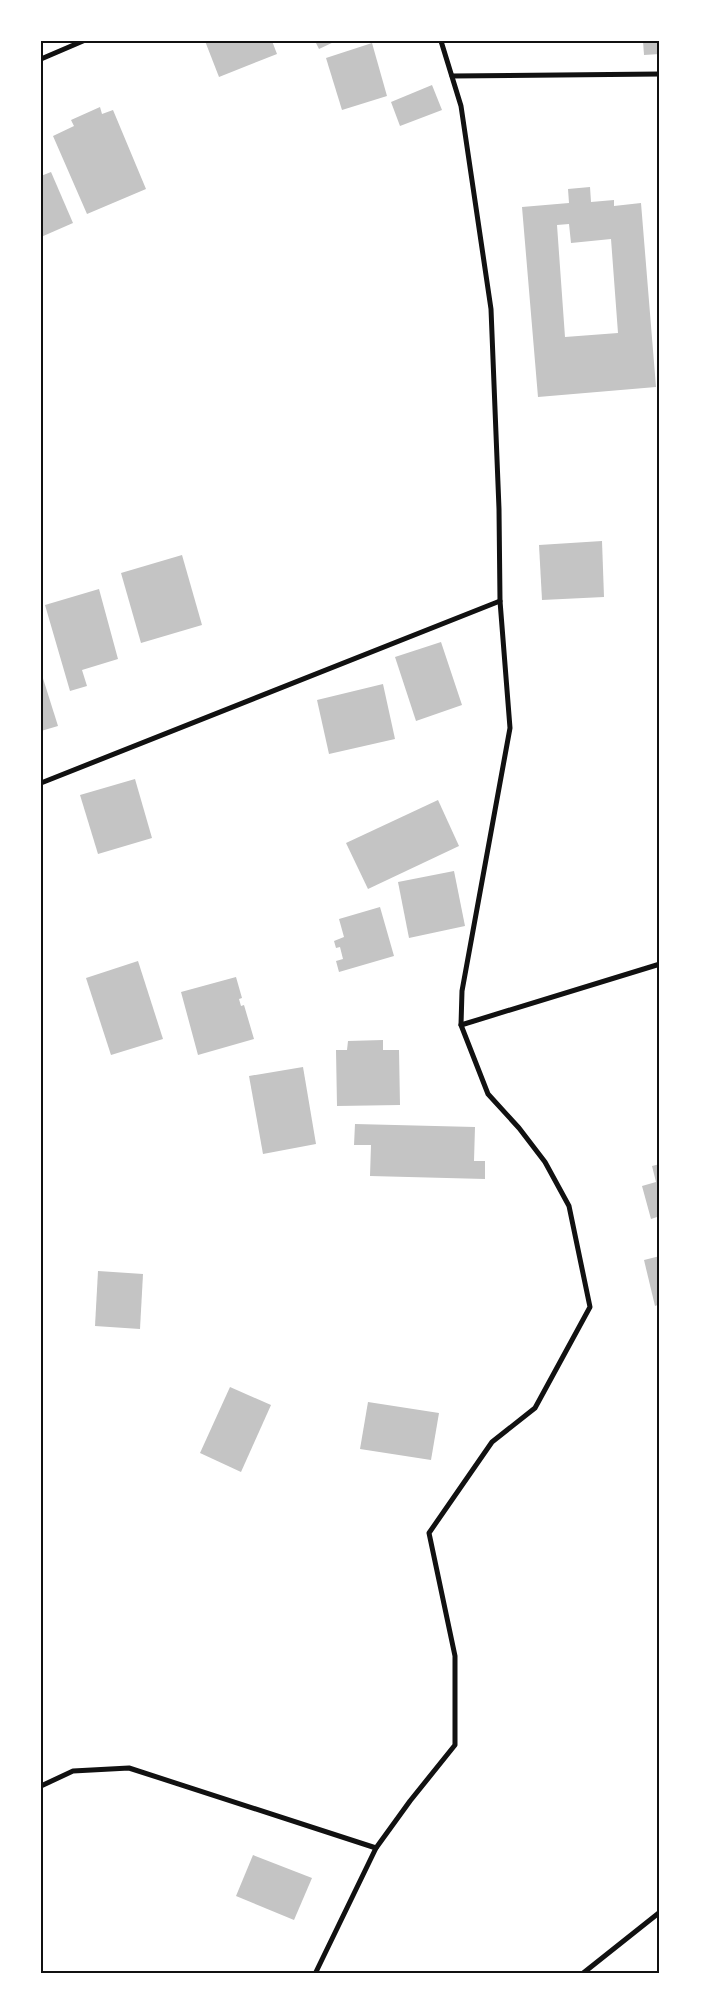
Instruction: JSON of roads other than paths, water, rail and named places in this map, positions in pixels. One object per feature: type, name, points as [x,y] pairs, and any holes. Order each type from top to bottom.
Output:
[{"type":"street","points":[[41,59],[83,41]]},
{"type":"street","points":[[315,1974],[376,1848],[410,1801],[455,1745],[455,1656],[429,1533],[492,1442],[535,1408],[590,1307],[569,1206],[545,1162],[519,1128],[488,1094],[461,1025],[462,991],[510,728],[500,600],[499,509],[491,309],[461,106],[441,41]]},
{"type":"street","points":[[452,76],[660,74]]},
{"type":"street","points":[[41,783],[500,600]]},
{"type":"street","points":[[461,1025],[660,964]]},
{"type":"street","points":[[41,1786],[73,1771],[129,1768],[376,1848]]},
{"type":"street","points":[[582,1974],[660,1912]]}]
